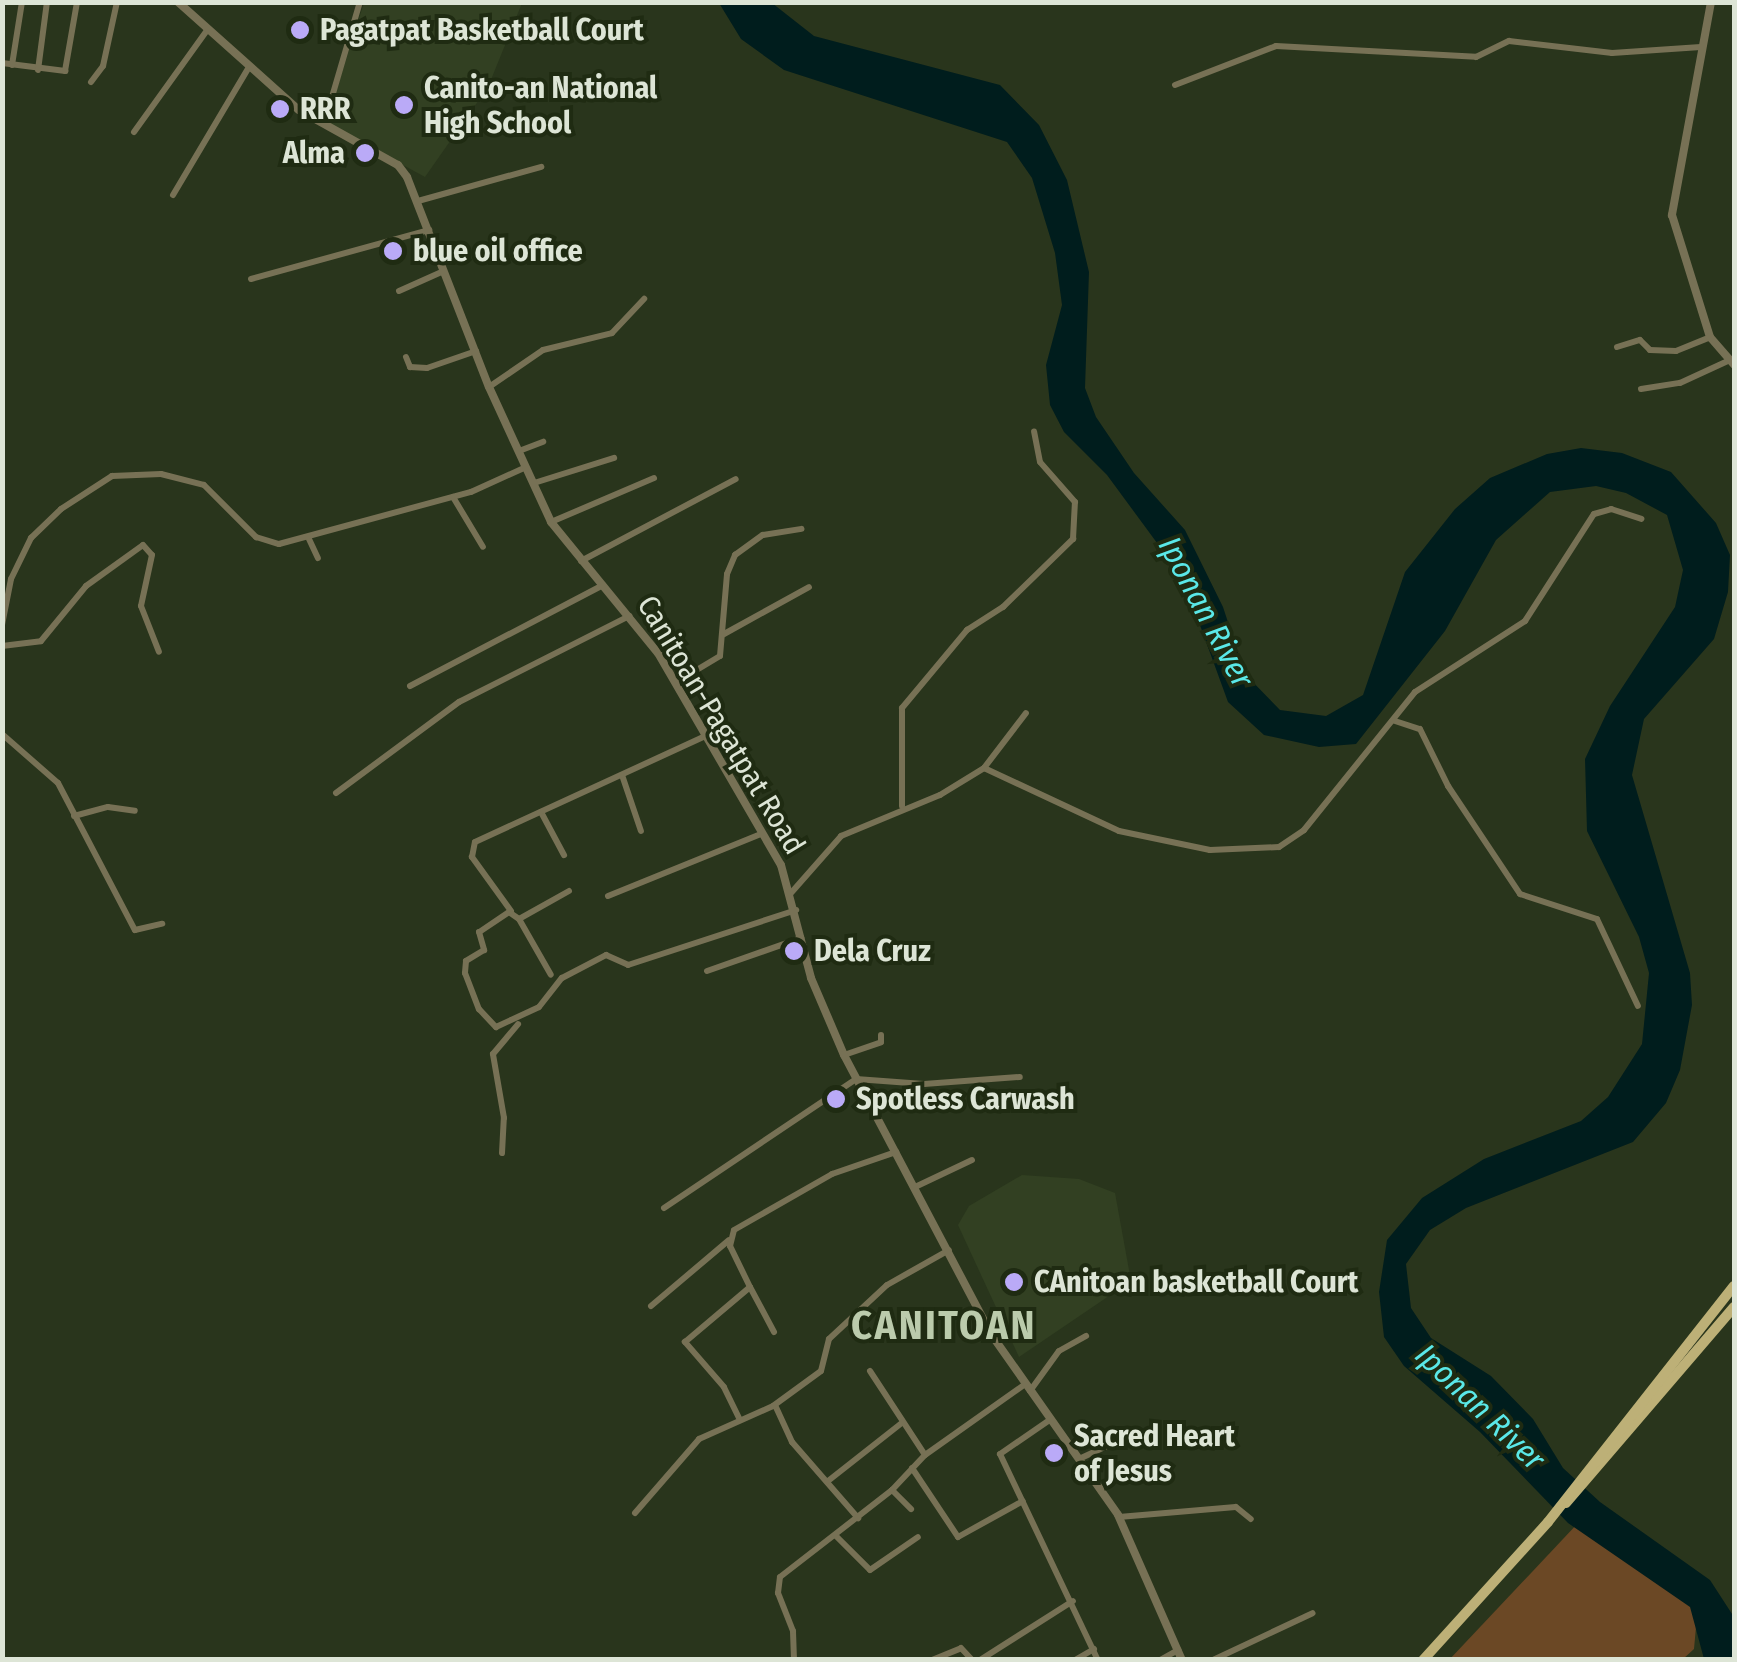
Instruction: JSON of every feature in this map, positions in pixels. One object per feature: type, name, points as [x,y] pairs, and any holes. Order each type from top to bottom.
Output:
[{"type":"main road","points":[[1558,1508],[1580,1494],[1586,1479],[1734,1286]]},
{"type":"main road","points":[[1423,1660],[1734,1307]]},
{"type":"street","points":[[22,2],[7,64],[38,70],[66,68],[77,2]]},
{"type":"street","points":[[38,70],[47,2]]},
{"type":"street","points":[[92,82],[103,66],[117,2]]},
{"type":"street","name":"Canitoan-Pagatpat Road","points":[[178,2],[249,67],[324,126],[398,165],[418,201],[489,387],[551,522],[629,616],[675,683],[761,834],[791,893],[801,938],[856,1079],[1027,1388],[1119,1517],[1182,1660]]},
{"type":"street","points":[[324,126],[360,2]]},
{"type":"street","points":[[1641,389],[1680,383],[1732,362],[1710,338],[1672,216],[1711,2]]},
{"type":"street","points":[[134,132],[208,29]]},
{"type":"street","points":[[1175,85],[1276,46],[1476,57],[1509,41],[1612,53],[1701,47]]},
{"type":"street","points":[[172,194],[249,67]]},
{"type":"street","points":[[418,201],[541,167]]},
{"type":"street","points":[[250,280],[429,230]]},
{"type":"street","points":[[399,291],[445,270]]},
{"type":"street","points":[[489,387],[543,350],[612,333],[644,298]]},
{"type":"street","points":[[1617,347],[1640,340],[1650,350],[1676,352],[1710,338]]},
{"type":"street","points":[[406,357],[410,367],[427,368],[476,352]]},
{"type":"street","points":[[902,806],[902,708],[967,630],[1002,608],[1073,539],[1075,502],[1040,462],[1034,432]]},
{"type":"street","points":[[520,451],[543,442]]},
{"type":"street","points":[[534,483],[614,458]]},
{"type":"street","points":[[2,625],[11,579],[31,538],[61,509],[123,473],[204,485],[272,544],[309,539],[453,496],[526,467]]},
{"type":"street","points":[[551,522],[654,478]]},
{"type":"street","points":[[581,560],[736,479]]},
{"type":"street","points":[[453,496],[482,547]]},
{"type":"street","points":[[984,768],[1120,830],[1199,848],[1265,850],[1296,838],[1425,684],[1501,642],[1525,621],[1594,514],[1612,509],[1642,519]]},
{"type":"street","points":[[675,683],[720,656],[726,574],[735,555],[763,535],[802,529]]},
{"type":"street","points":[[309,539],[318,558]]},
{"type":"street","points":[[2,646],[41,641],[86,586],[144,544],[152,555],[141,606],[159,652]]},
{"type":"street","points":[[410,686],[603,585]]},
{"type":"street","points":[[723,634],[809,587]]},
{"type":"street","points":[[336,793],[459,702],[629,616]]},
{"type":"street","points":[[791,893],[841,836],[902,806],[934,798],[984,768],[1026,712]]},
{"type":"street","points":[[1395,721],[1420,730],[1448,786],[1520,894],[1597,919],[1638,1006]]},
{"type":"street","points":[[2,734],[58,783],[135,930],[162,924]]},
{"type":"street","points":[[551,975],[470,846],[705,736]]},
{"type":"street","points":[[622,775],[641,831]]},
{"type":"street","points":[[74,816],[108,807],[134,811]]},
{"type":"street","points":[[541,812],[564,855]]},
{"type":"street","points":[[608,896],[761,834]]},
{"type":"street","points":[[519,919],[569,891]]},
{"type":"street","points":[[502,1153],[504,1118],[493,1054],[562,978],[606,954],[628,965],[796,910]]},
{"type":"street","points":[[512,912],[480,930],[484,951],[464,968],[490,1024],[503,1028],[522,1018]]},
{"type":"street","points":[[707,970],[801,938]]},
{"type":"street","points":[[844,1055],[881,1042],[881,1035]]},
{"type":"street","points":[[664,1208],[856,1079],[924,1084],[1020,1077]]},
{"type":"street","points":[[651,1306],[742,1225],[832,1174],[896,1152]]},
{"type":"street","points":[[915,1187],[972,1160]]},
{"type":"street","points":[[730,1239],[774,1332]]},
{"type":"street","points":[[636,1513],[699,1440],[739,1418],[774,1405],[823,1369],[826,1342],[888,1285],[950,1249]]},
{"type":"street","points":[[739,1418],[724,1387],[686,1342],[750,1287]]},
{"type":"street","points":[[794,1660],[779,1580],[892,1490],[925,1455],[1027,1388],[1059,1351],[1086,1336]]},
{"type":"street","points":[[870,1371],[925,1455]]},
{"type":"street","points":[[774,1405],[792,1442],[858,1518]]},
{"type":"street","points":[[1051,1419],[1000,1448],[1098,1660]]},
{"type":"street","points":[[828,1481],[903,1422]]},
{"type":"street","points":[[1079,1458],[1124,1438]]},
{"type":"street","points":[[912,1468],[958,1537],[1024,1500]]},
{"type":"street","points":[[892,1490],[911,1510]]},
{"type":"street","points":[[1119,1517],[1236,1507],[1251,1519]]},
{"type":"street","points":[[836,1536],[870,1570],[918,1537]]},
{"type":"street","points":[[980,1660],[1072,1601]]},
{"type":"street","points":[[1213,1660],[1313,1613]]},
{"type":"street","points":[[932,1660],[961,1648],[972,1660]]},
{"type":"street","points":[[1076,1660],[1094,1649]]},
{"type":"street","points":[[1160,1660],[1178,1650]]},
{"type":"shaded area","name":"Canito-an National High School","points":[[364,3],[522,3],[488,87],[425,177],[326,123]]},
{"type":"shaded area","points":[[1022,1175],[1079,1179],[1115,1193],[1131,1281],[1019,1357],[958,1225],[969,1206]]},
{"type":"shaded area","points":[[1579,1522],[1698,1605],[1694,1649],[1683,1659],[1449,1660]]},
{"type":"water","name":"Iponan River","points":[[719,3],[772,3],[814,36],[1000,85],[1039,125],[1067,180],[1089,272],[1085,388],[1096,417],[1134,473],[1185,530],[1223,607],[1245,674],[1280,710],[1326,716],[1363,695],[1405,572],[1455,509],[1490,478],[1547,454],[1581,448],[1622,453],[1671,472],[1716,523],[1730,555],[1728,592],[1714,639],[1644,719],[1632,775],[1690,973],[1692,1005],[1680,1070],[1666,1103],[1633,1142],[1466,1208],[1430,1230],[1406,1264],[1411,1308],[1431,1338],[1491,1376],[1533,1419],[1563,1468],[1600,1502],[1710,1580],[1734,1617],[1734,1659],[1704,1659],[1690,1607],[1568,1523],[1480,1432],[1404,1366],[1384,1337],[1379,1292],[1387,1240],[1422,1198],[1484,1159],[1581,1121],[1608,1097],[1642,1044],[1649,973],[1639,937],[1587,831],[1585,759],[1610,706],[1675,607],[1683,570],[1667,515],[1626,493],[1596,486],[1550,492],[1496,540],[1445,631],[1356,744],[1319,747],[1264,735],[1228,702],[1193,606],[1160,547],[1107,475],[1064,432],[1050,405],[1046,365],[1062,305],[1055,253],[1032,178],[1007,142],[784,70],[741,39]]},
{"type":"place","name":"Pagatpat Basketball Court","points":[[300,30]]},
{"type":"place","name":"Canito-an National High School","points":[[404,105]]},
{"type":"place","name":"RRR","points":[[280,109]]},
{"type":"place","name":"Alma","points":[[365,153]]},
{"type":"place","name":"blue oil office","points":[[393,251]]},
{"type":"place","name":"Dela Cruz","points":[[794,951]]},
{"type":"place","name":"Spotless Carwash","points":[[836,1099]]},
{"type":"place","name":"CAnitoan basketball Court","points":[[1014,1282]]},
{"type":"place","name":"Sacred Heart of Jesus","points":[[1054,1453]]},
{"type":"district","name":"CANITOAN","points":[[944,1326]]}]
